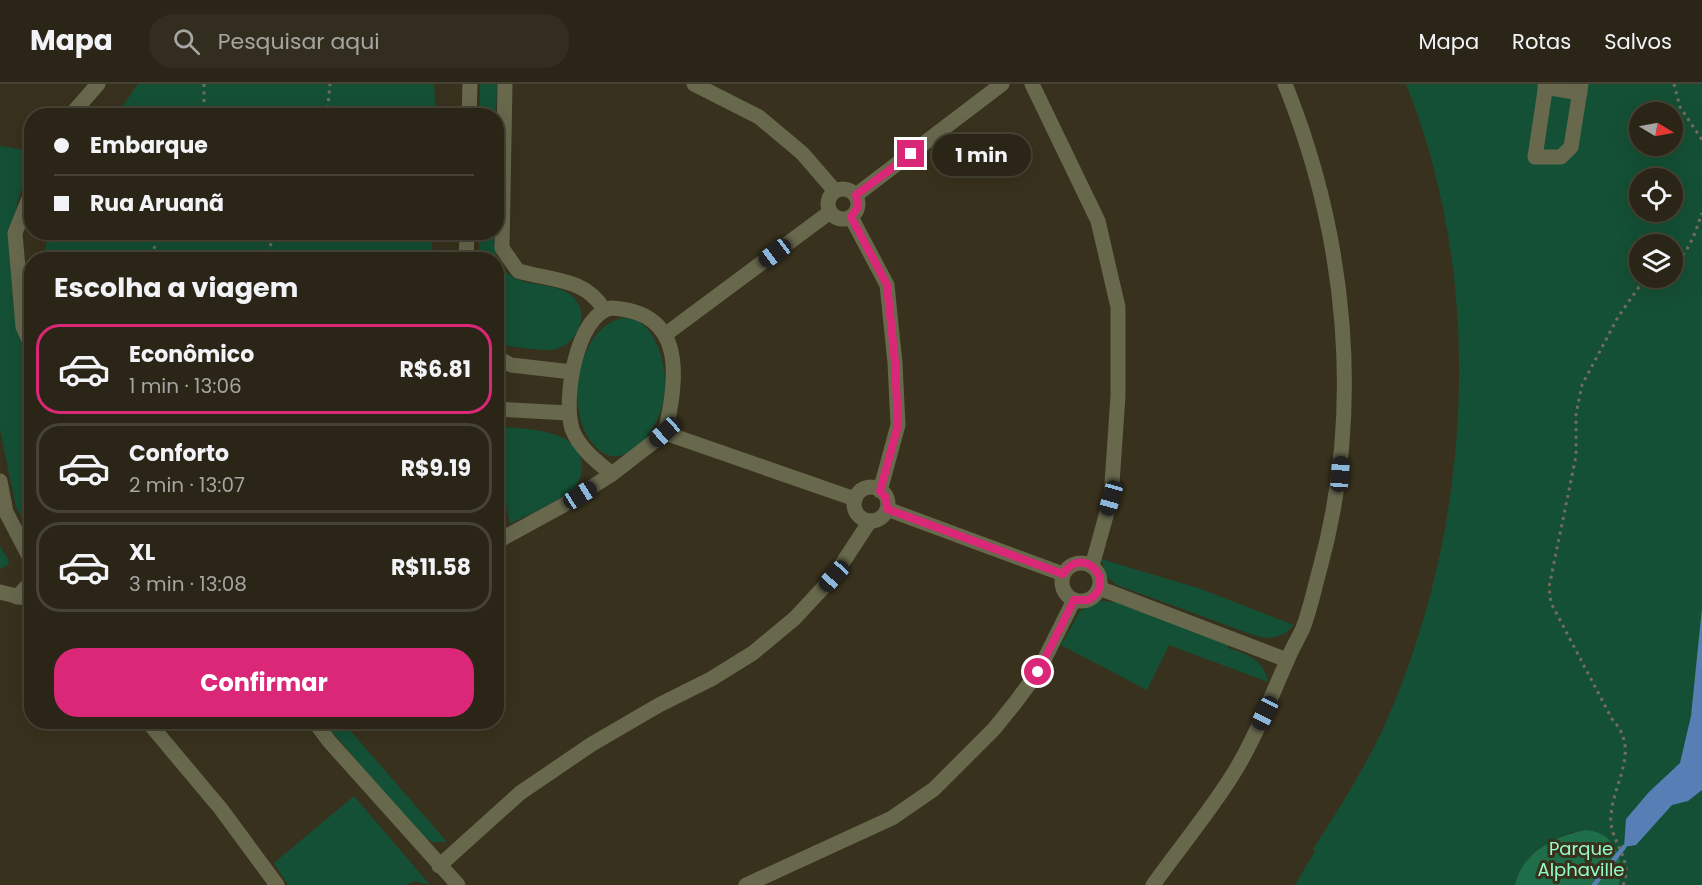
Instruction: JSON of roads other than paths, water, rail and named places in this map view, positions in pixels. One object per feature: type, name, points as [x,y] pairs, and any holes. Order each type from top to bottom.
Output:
[{"type":"street","points":[[77,108],[98,84]]},
{"type":"street","points":[[469,108],[470,84]]},
{"type":"street","points":[[504,139],[505,84]]},
{"type":"street","points":[[694,84],[759,117],[802,153],[835,190]]},
{"type":"street","points":[[856,195],[1002,84]]},
{"type":"street","points":[[1020,84],[1026,84]]},
{"type":"street","points":[[1032,84],[1098,221],[1118,307],[1118,396],[1111,498],[1092,566]]},
{"type":"street","points":[[1153,885],[1230,778],[1267,708],[1303,627],[1326,546],[1340,474],[1345,369],[1339,286],[1329,226],[1312,160],[1285,84]]},
{"type":"street","points":[[1545,86],[1580,88],[1571,147],[1561,157],[1535,157],[1545,86]]},
{"type":"street","points":[[847,189],[856,195],[858,207],[851,217],[838,219],[830,212],[828,200],[835,190],[847,189]]},
{"type":"street","points":[[24,211],[15,233],[24,329]]},
{"type":"street","points":[[666,334],[830,212]]},
{"type":"street","points":[[851,217],[887,285],[895,363],[898,425],[880,491]]},
{"type":"street","points":[[502,240],[502,248],[518,271],[578,284],[597,297],[604,310]]},
{"type":"street","points":[[504,538],[562,506],[612,474],[665,432],[674,360],[666,334],[654,319],[632,309],[604,310],[586,332],[572,372],[569,414],[573,431],[588,454],[612,474]]},
{"type":"street","points":[[504,361],[512,365],[572,372]]},
{"type":"street","points":[[504,410],[569,414]]},
{"type":"street","points":[[665,432],[855,499]]},
{"type":"street","points":[[0,481],[7,527],[24,551]]},
{"type":"street","points":[[439,866],[520,793],[592,744],[659,705],[711,679],[753,653],[795,618],[834,576],[870,521],[880,518],[887,509],[886,498],[880,491],[866,489],[855,499]]},
{"type":"street","points":[[855,499],[857,514],[870,521]]},
{"type":"street","points":[[887,509],[1063,574]]},
{"type":"street","points":[[1075,563],[1092,566],[1099,576],[1099,588],[1088,600],[1074,600],[1063,590],[1063,574],[1075,563]]},
{"type":"street","points":[[1099,588],[1287,660]]},
{"type":"street","points":[[0,592],[24,599]]},
{"type":"street","points":[[746,885],[892,818],[933,789],[986,737],[1015,703],[1038,672],[1074,600]]},
{"type":"street","points":[[154,729],[221,809],[277,885]]},
{"type":"street","points":[[320,729],[458,885]]},
{"type":"water","points":[[1702,608],[1702,790],[1688,801],[1672,805],[1636,845],[1624,847],[1626,819],[1649,792],[1680,763],[1691,716]]},
{"type":"waterway","points":[[1594,885],[1624,847]]},
{"type":"park label","name":"Parque Alphaville","points":[[1581,858]]}]
